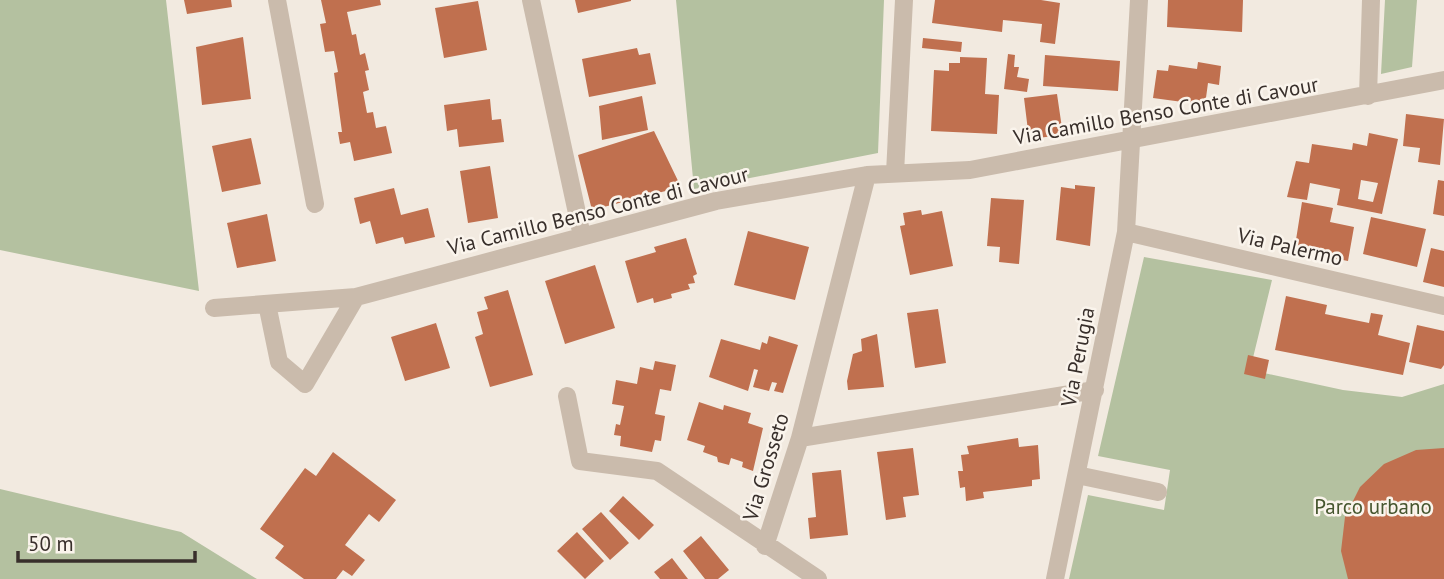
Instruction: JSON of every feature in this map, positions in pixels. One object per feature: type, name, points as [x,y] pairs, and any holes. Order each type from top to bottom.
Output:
[{"type":"street","points":[[277,0],[315,204]]},
{"type":"street","points":[[531,0],[582,236]]},
{"type":"street","points":[[895,173],[904,0]]},
{"type":"street","name":"Via Perugia","points":[[1055,579],[1126,232],[1139,0]]},
{"type":"street","points":[[1368,96],[1371,0]]},
{"type":"street","name":"Via Camillo Benso Conte di Cavour","points":[[214,308],[356,297],[716,201],[867,175],[970,170],[1129,142],[1444,80]]},
{"type":"street","name":"Via Grosseto","points":[[567,396],[580,461],[657,471],[765,546],[800,438],[867,175]]},
{"type":"street","name":"Via Palermo","points":[[1126,232],[1444,306]]},
{"type":"street","points":[[267,304],[279,362],[305,384],[356,297]]},
{"type":"street","points":[[800,438],[1095,390]]},
{"type":"street","points":[[1077,475],[1158,492]]},
{"type":"street","points":[[765,546],[818,579]]},
{"type":"green space","points":[[0,0],[166,0],[199,291],[0,250]]},
{"type":"green space","points":[[676,0],[884,0],[878,153],[694,189]]},
{"type":"green space","points":[[1385,0],[1417,0],[1412,67],[1381,74]]},
{"type":"green space","name":"Parco urbano","points":[[1144,257],[1272,280],[1250,370],[1343,390],[1402,397],[1444,384],[1444,579],[1069,579],[1088,495],[1164,510],[1170,470],[1098,456]]},
{"type":"green space","points":[[0,489],[181,532],[257,579],[0,579]]},
{"type":"building","points":[[184,0],[231,0],[232,7],[187,14]]},
{"type":"building","points":[[321,0],[380,0],[381,5],[347,12],[352,35],[356,34],[360,55],[365,53],[369,70],[365,71],[369,90],[363,92],[367,113],[373,112],[376,128],[386,126],[392,153],[354,161],[350,142],[340,144],[338,132],[342,132],[334,73],[338,72],[334,51],[325,52],[320,24],[326,23]]},
{"type":"building","points":[[575,0],[631,0],[631,1],[578,13]]},
{"type":"building","points":[[935,0],[1041,0],[1060,3],[1055,44],[1040,42],[1042,24],[1003,20],[1002,32],[932,23]]},
{"type":"building","points":[[1168,0],[1243,0],[1242,32],[1167,27]]},
{"type":"building","points":[[478,1],[487,50],[444,58],[435,8]]},
{"type":"building","points":[[243,37],[251,99],[202,105],[196,47]]},
{"type":"building","points":[[923,38],[962,42],[961,52],[922,48]]},
{"type":"building","points":[[637,48],[639,55],[650,53],[656,84],[589,97],[582,59]]},
{"type":"building","points":[[1008,54],[1015,55],[1014,67],[1019,67],[1017,77],[1029,79],[1027,92],[1004,89]]},
{"type":"building","points":[[1045,55],[1120,61],[1118,91],[1043,86]]},
{"type":"building","points":[[960,57],[987,58],[985,94],[999,95],[997,134],[931,131],[934,70],[949,71],[949,63],[960,63]]},
{"type":"building","points":[[1198,62],[1221,66],[1219,85],[1208,83],[1205,105],[1153,98],[1157,70],[1168,71],[1169,65],[1197,69]]},
{"type":"building","points":[[1057,94],[1063,135],[1029,139],[1024,98]]},
{"type":"building","points":[[642,96],[648,130],[602,140],[599,106]]},
{"type":"building","points":[[490,99],[492,120],[501,119],[504,142],[459,147],[457,129],[447,131],[444,105]]},
{"type":"building","points":[[1406,114],[1444,119],[1440,165],[1418,162],[1420,148],[1403,146]]},
{"type":"building","points":[[654,131],[681,187],[592,210],[578,155]]},
{"type":"building","points":[[1369,133],[1398,139],[1382,214],[1337,205],[1340,189],[1310,183],[1307,200],[1287,197],[1296,161],[1309,163],[1312,144],[1352,150],[1353,143],[1367,146]],"holes":[[[1361,180],[1378,183],[1373,202],[1358,199]]]},
{"type":"building","points":[[251,138],[261,184],[222,192],[212,146]]},
{"type":"building","points":[[490,166],[498,218],[468,223],[460,171]]},
{"type":"building","points":[[1438,180],[1444,181],[1444,216],[1433,214]]},
{"type":"building","points":[[1075,185],[1095,187],[1090,246],[1056,240],[1061,187],[1075,189]]},
{"type":"building","points":[[394,188],[401,215],[428,208],[435,237],[405,244],[403,237],[376,244],[370,221],[360,224],[354,198]]},
{"type":"building","points":[[991,198],[1024,200],[1019,264],[999,262],[1000,247],[987,246]]},
{"type":"building","points":[[1302,202],[1333,208],[1330,222],[1354,227],[1348,261],[1322,256],[1323,251],[1295,246]]},
{"type":"building","points":[[921,210],[922,215],[942,211],[953,266],[910,275],[900,226],[905,225],[903,213]]},
{"type":"building","points":[[267,214],[276,261],[237,268],[227,223]]},
{"type":"building","points":[[1371,217],[1426,229],[1417,267],[1363,254]]},
{"type":"building","points":[[748,231],[809,247],[795,300],[734,285]]},
{"type":"building","points":[[686,238],[697,274],[693,276],[695,283],[688,284],[690,289],[671,294],[672,298],[654,303],[653,298],[637,303],[625,261],[656,252],[654,247]]},
{"type":"building","points":[[1431,248],[1444,251],[1444,287],[1423,282]]},
{"type":"building","points":[[595,265],[615,328],[565,344],[545,281]]},
{"type":"building","points":[[508,290],[533,375],[490,387],[475,337],[483,334],[477,312],[488,309],[484,297]]},
{"type":"building","points":[[1286,296],[1327,305],[1325,314],[1369,323],[1371,313],[1383,315],[1378,335],[1410,343],[1403,375],[1275,350]]},
{"type":"building","points":[[938,309],[946,363],[915,368],[907,313]]},
{"type":"building","points":[[436,323],[450,368],[405,381],[391,337]]},
{"type":"building","points":[[1417,325],[1444,331],[1444,365],[1441,369],[1409,362]]},
{"type":"building","points":[[877,334],[884,387],[848,390],[847,381],[853,354],[862,351],[861,339]]},
{"type":"building","points":[[769,336],[798,345],[783,393],[774,391],[777,383],[772,382],[769,391],[753,387],[758,370],[754,369],[748,391],[709,377],[721,339],[760,350],[762,342],[767,344]]},
{"type":"building","points":[[1248,355],[1269,360],[1265,379],[1244,374]]},
{"type":"building","points":[[655,361],[676,365],[671,391],[660,389],[655,414],[665,416],[661,441],[655,440],[652,452],[620,446],[621,436],[614,435],[616,424],[620,425],[624,406],[612,404],[616,380],[637,384],[640,367],[653,370]]},
{"type":"building","points":[[699,402],[723,410],[724,405],[751,413],[748,423],[763,428],[753,471],[742,467],[743,462],[731,458],[729,465],[718,462],[717,457],[703,452],[705,446],[687,440]]},
{"type":"building","points":[[1018,438],[1019,447],[1038,445],[1040,479],[1032,480],[1032,486],[983,492],[984,498],[966,501],[965,487],[960,488],[958,471],[963,471],[961,455],[969,454],[967,446]]},
{"type":"building","points":[[913,448],[919,495],[903,497],[906,517],[886,520],[877,452]]},
{"type":"building","points":[[1444,448],[1444,579],[1348,579],[1341,551],[1345,517],[1360,487],[1384,464],[1416,450]]},
{"type":"building","points":[[333,452],[396,500],[379,522],[369,514],[345,545],[365,560],[352,576],[343,570],[336,579],[304,579],[275,558],[284,546],[260,529],[305,468],[316,476]]},
{"type":"building","points":[[841,470],[848,535],[810,539],[808,518],[816,517],[812,473]]},
{"type":"building","points":[[623,496],[654,525],[639,540],[609,511]]},
{"type":"building","points":[[601,512],[629,543],[610,560],[582,529]]},
{"type":"building","points":[[577,532],[604,561],[585,579],[557,551]]},
{"type":"building","points":[[701,536],[729,570],[718,579],[705,579],[683,551]]},
{"type":"building","points":[[672,558],[688,579],[660,579],[654,572]]}]
